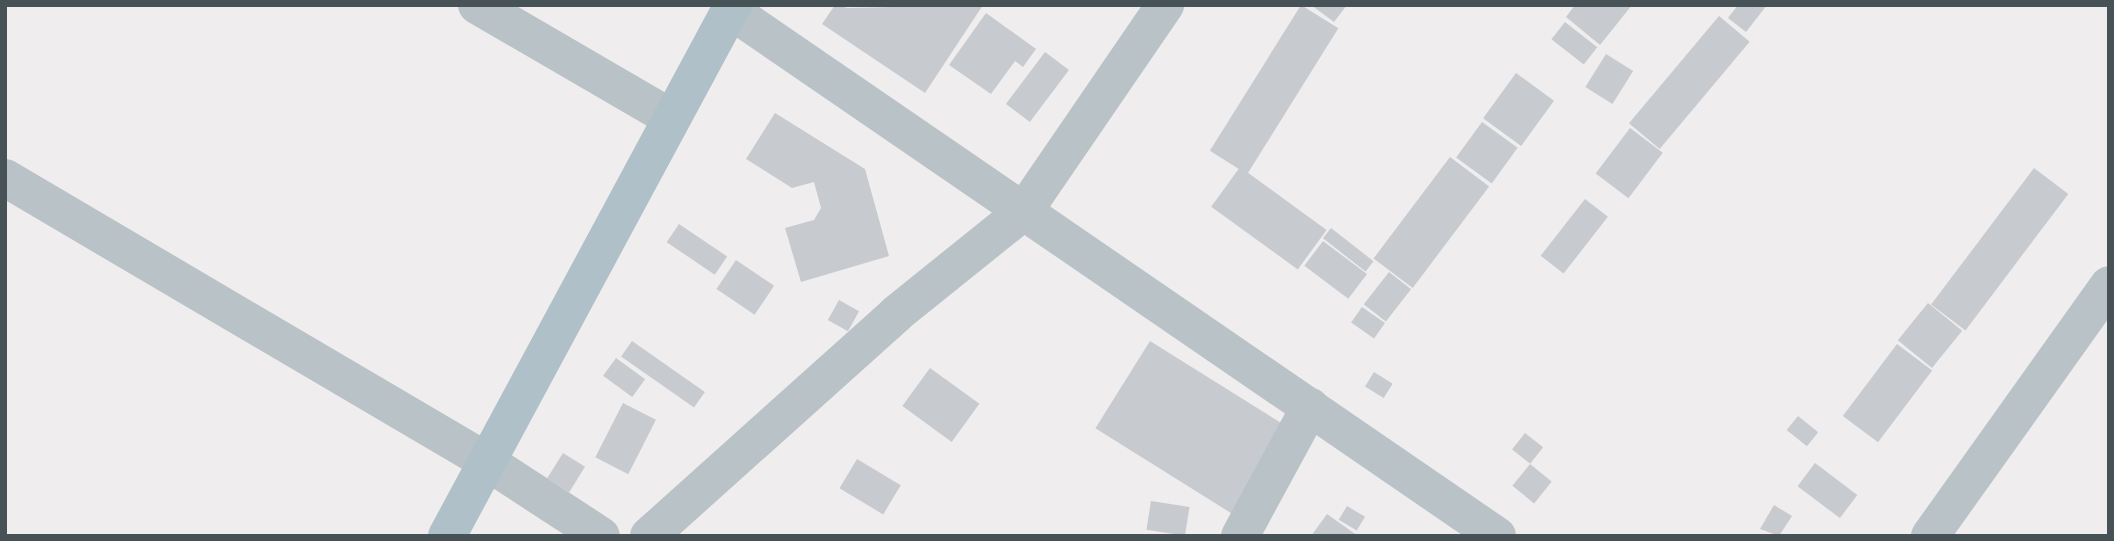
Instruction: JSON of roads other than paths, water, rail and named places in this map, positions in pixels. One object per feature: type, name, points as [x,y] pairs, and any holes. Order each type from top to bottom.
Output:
[{"type":"main road","points":[[447,536],[731,8]]},
{"type":"street","points":[[477,5],[671,118]]},
{"type":"street","points":[[649,536],[905,306],[1024,211],[1165,5]]},
{"type":"street","points":[[731,8],[1497,536]]},
{"type":"street","points":[[5,178],[486,461],[601,536]]},
{"type":"street","points":[[1930,536],[2109,285]]},
{"type":"street","points":[[1240,536],[1310,407]]}]
